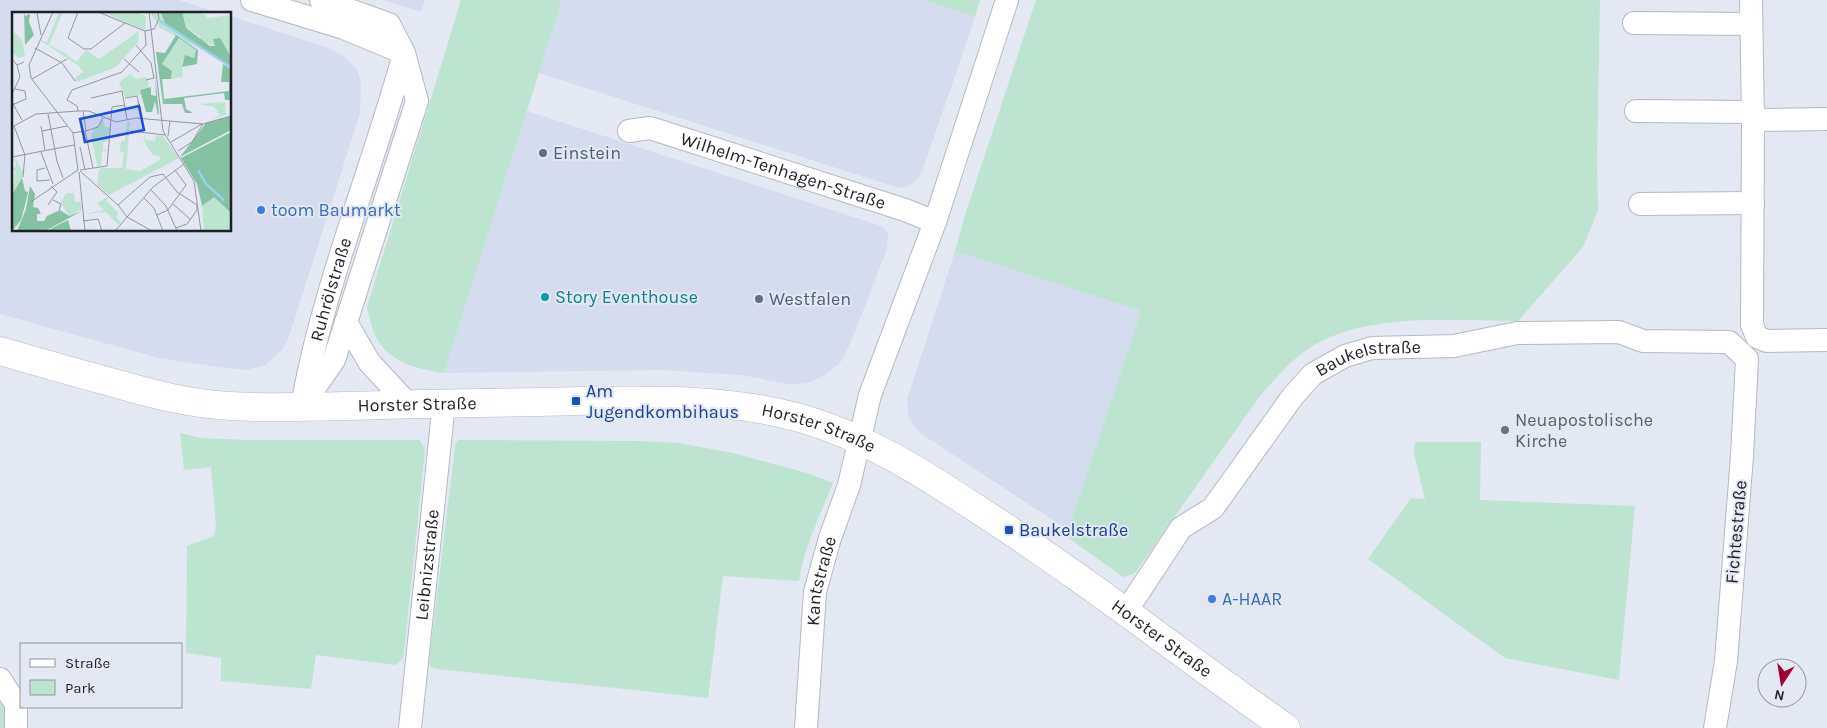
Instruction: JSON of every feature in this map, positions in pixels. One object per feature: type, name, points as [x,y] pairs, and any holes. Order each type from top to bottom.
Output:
[{"type":"main road","name":"Horster Straße","points":[[0,351],[182,400],[229,406],[301,407],[618,400],[719,403],[784,414],[859,439],[914,468],[1001,525],[1286,728]]},
{"type":"street","points":[[252,0],[344,28],[404,53]]},
{"type":"street","name":"Ruhrölstraße","points":[[301,407],[334,360],[417,101],[404,53],[388,24],[321,0]]},
{"type":"street","points":[[859,439],[870,395],[935,222],[1007,0]]},
{"type":"street","points":[[1751,0],[1753,116],[1752,325],[1754,333],[1767,341],[1827,340]]},
{"type":"street","points":[[1634,23],[1751,24]]},
{"type":"street","name":"Ruhrölstraße","points":[[301,407],[312,354],[341,253],[391,101],[404,53]]},
{"type":"street","points":[[1636,111],[1827,119]]},
{"type":"street","name":"Wilhelm-Tenhagen-Straße","points":[[630,131],[650,128],[896,207],[935,222]]},
{"type":"street","points":[[1640,204],[1753,203]]},
{"type":"street","name":"Ruhrölstraße","points":[[346,322],[369,362],[408,404]]},
{"type":"street","name":"Baukelstraße","points":[[1126,613],[1181,528],[1213,508],[1293,396],[1313,374],[1345,356],[1372,348],[1454,346],[1517,333],[1619,332],[1643,341],[1730,342]]},
{"type":"street","name":"Fichtestraße","points":[[1715,728],[1727,652],[1742,456],[1747,359],[1730,342]]},
{"type":"street","name":"Leibnizstraße","points":[[410,728],[444,403]]},
{"type":"street","name":"Kantstraße","points":[[806,728],[815,592],[830,538],[849,485],[859,439]]},
{"type":"street","points":[[0,679],[16,704],[16,728]]},
{"type":"shaded area","points":[[0,0],[179,0],[216,12],[12,12],[12,231],[231,231],[231,16],[328,48],[343,56],[358,72],[361,83],[360,113],[289,337],[282,350],[265,365],[246,370],[159,358],[0,314]]},
{"type":"shaded area","points":[[383,0],[425,0],[421,12]]},
{"type":"shaded area","points":[[562,0],[924,0],[975,17],[922,172],[917,180],[909,186],[899,188],[539,73]]},
{"type":"shaded area","points":[[527,111],[881,226],[886,230],[888,235],[887,249],[854,334],[839,364],[825,375],[810,382],[798,384],[741,375],[662,370],[444,373]]},
{"type":"shaded area","points":[[955,251],[1141,311],[1068,530],[920,433],[908,415],[907,400]]},
{"type":"green space","points":[[461,0],[562,0],[444,373],[425,370],[407,364],[384,349],[376,337],[367,307]]},
{"type":"green space","points":[[924,0],[980,0],[975,17]]},
{"type":"green space","points":[[1036,0],[1600,0],[1598,210],[1583,247],[1518,321],[1414,320],[1389,323],[1363,327],[1339,334],[1316,344],[1301,354],[1286,367],[1260,396],[1134,574],[1123,577],[1066,536],[1141,311],[955,251],[966,212]]},
{"type":"green space","points":[[180,433],[201,438],[247,440],[420,440],[425,450],[404,653],[403,658],[396,665],[316,655],[311,689],[221,681],[221,658],[186,653],[187,546],[214,536],[216,526],[211,467],[184,470]]},
{"type":"green space","points":[[458,440],[678,443],[733,453],[807,473],[833,483],[809,543],[799,581],[723,576],[708,698],[438,669],[431,667],[429,662],[455,446]]},
{"type":"green space","points":[[1415,442],[1481,442],[1480,500],[1635,506],[1619,680],[1505,658],[1368,559],[1411,498],[1425,499],[1414,454]]},
{"type":"green space","points":[[0,695],[7,701],[8,728],[0,728]]},
{"type":"place","name":"Einstein","points":[[543,153]]},
{"type":"place","name":"toom Baumarkt","points":[[261,210]]},
{"type":"place","name":"Story Eventhouse","points":[[545,297]]},
{"type":"place","name":"Westfalen","points":[[759,299]]},
{"type":"place","name":"Am Jugendkombihaus","points":[[576,401]]},
{"type":"place","name":"Neuapostolische Kirche","points":[[1505,430]]},
{"type":"place","name":"Baukelstraße","points":[[1009,530]]},
{"type":"place","name":"A-HAAR","points":[[1212,599]]}]
